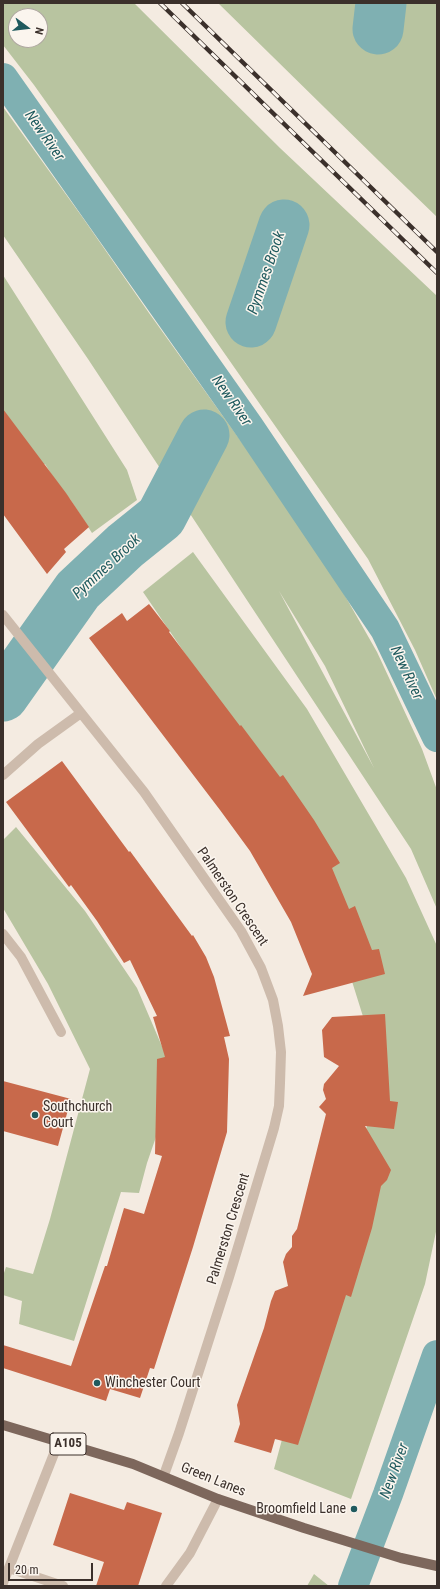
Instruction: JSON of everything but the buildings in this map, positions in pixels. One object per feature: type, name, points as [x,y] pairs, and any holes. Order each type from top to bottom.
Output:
[{"type":"main road","name":"Green Lanes","points":[[3,1425],[133,1464],[164,1475],[218,1499],[358,1545],[401,1558],[437,1566]]},
{"type":"street","name":"Palmerston Crescent","points":[[3,615],[144,792],[241,931],[261,968],[273,1000],[279,1034],[280,1083],[279,1106],[274,1128],[229,1277],[164,1475]]},
{"type":"street","points":[[3,775],[38,744],[81,713]]},
{"type":"street","points":[[3,934],[21,957],[61,1032]]},
{"type":"street","points":[[3,1583],[59,1441]]},
{"type":"street","points":[[166,1586],[190,1553],[218,1499]]},
{"type":"street","points":[[9,1568],[63,1586]]},
{"type":"green space","points":[[3,3],[134,3],[280,148],[437,296],[437,700],[415,650],[368,559],[197,314],[34,85],[3,45]]},
{"type":"green space","points":[[218,3],[437,3],[437,217],[379,161]]},
{"type":"green space","points":[[3,107],[296,518],[340,587],[377,652],[422,749],[437,790],[437,909],[411,849],[88,359],[3,235]],"holes":[[[279,591],[325,666],[374,768]]]},
{"type":"green space","points":[[3,275],[127,470],[137,500],[92,533],[45,464],[25,470],[3,438]]},
{"type":"green space","points":[[193,552],[307,709],[406,878],[437,946],[437,1227],[425,1284],[351,1499],[274,1469],[381,1074],[304,828],[143,592]]},
{"type":"green space","points":[[16,827],[85,911],[137,988],[176,1079],[147,1163],[139,1193],[121,1192],[74,1341],[19,1324],[22,1301],[3,1295],[3,1276],[6,1267],[33,1274],[50,1219],[90,1069],[48,984],[3,908],[3,840]]},
{"type":"green space","points":[[314,1574],[329,1586],[307,1586]]},
{"type":"waterway","name":"Pymmes Brook","points":[[378,29],[381,3]]},
{"type":"waterway","name":"New River","points":[[3,78],[249,427],[385,629],[437,737]]},
{"type":"waterway","name":"Pymmes Brook","points":[[251,322],[284,225]]},
{"type":"waterway","name":"Pymmes Brook","points":[[3,696],[78,590],[125,546],[161,517],[204,435]]},
{"type":"waterway","name":"New River","points":[[353,1586],[388,1494],[437,1355]]},
{"type":"railway","points":[[160,3],[437,273]]},
{"type":"railway","points":[[182,3],[437,252]]},
{"type":"place","name":"Southchurch Court","points":[[35,1115]]},
{"type":"place","name":"Winchester Court","points":[[97,1383]]},
{"type":"place","name":"Broomfield Lane","points":[[354,1509]]}]
